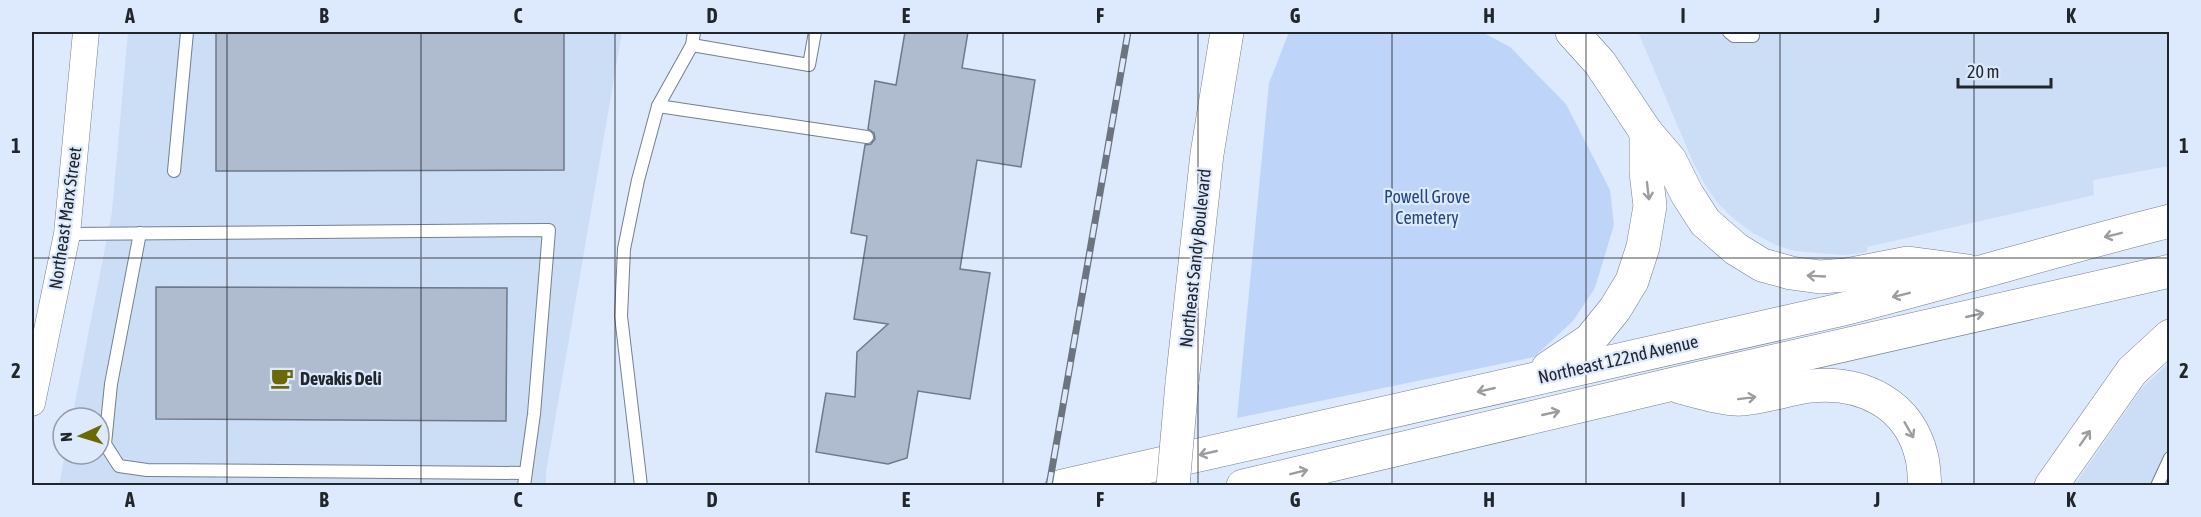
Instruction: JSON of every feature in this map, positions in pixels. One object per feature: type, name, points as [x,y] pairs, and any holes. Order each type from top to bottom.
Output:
[{"type":"main road","name":"Northeast Sandy Boulevard","points":[[1173,486],[1207,154],[1227,32]]},
{"type":"main road","points":[[1572,32],[1600,63],[1646,132],[1670,160],[1687,194],[1705,222],[1736,249],[1762,266],[1820,277],[1846,275],[1908,263],[1977,273]]},
{"type":"main road","points":[[1533,379],[1590,340],[1615,309],[1632,281],[1644,247],[1650,206],[1646,172],[1646,132]]},
{"type":"main road","name":"Northeast 122nd Avenue","points":[[1062,486],[1835,311],[2169,221]]},
{"type":"main road","name":"Northeast 122nd Avenue","points":[[1243,486],[1669,385],[2169,271]]},
{"type":"main road","points":[[2051,486],[2132,371],[2169,336]]},
{"type":"main road","points":[[1669,385],[1741,400],[1809,386],[1838,385],[1867,392],[1892,405],[1911,429],[1922,458],[1925,486]]},
{"type":"street","name":"Northeast Marx Street","points":[[32,403],[67,234],[86,32]]},
{"type":"lane","points":[[174,171],[187,32]]},
{"type":"lane","points":[[641,486],[621,316],[624,249],[638,180],[658,106],[692,45],[694,32]]},
{"type":"lane","points":[[692,45],[808,65],[815,32]]},
{"type":"lane","points":[[1729,32],[1734,36],[1753,36]]},
{"type":"lane","points":[[658,106],[867,136]]},
{"type":"lane","points":[[67,234],[140,233],[549,230],[534,414],[524,479],[147,470],[119,466],[105,444],[111,384],[140,233]]},
{"type":"lane","points":[[2157,486],[2169,458]]},
{"type":"shaded area","points":[[128,32],[622,32],[546,472],[546,485],[59,486],[63,466],[111,466],[111,406],[74,406],[112,212]]},
{"type":"shaded area","points":[[1638,32],[2169,32],[2169,166],[2093,180],[2094,195],[1867,247],[1867,252],[1844,255],[1795,251],[1776,245],[1753,233],[1717,202],[1693,162]]},
{"type":"shaded area","points":[[2169,363],[2169,485],[2074,486],[2141,389]]},
{"type":"green space","name":"Powell Grove Cemetery","points":[[1289,32],[1482,32],[1510,47],[1566,104],[1610,190],[1614,225],[1595,288],[1573,321],[1534,357],[1237,418],[1269,83]]},
{"type":"building","points":[[216,32],[564,32],[564,170],[216,171]]},
{"type":"building","points":[[905,32],[968,32],[962,68],[1035,80],[1021,167],[977,160],[960,269],[990,273],[970,399],[918,391],[907,458],[888,464],[816,452],[826,393],[855,397],[857,352],[888,324],[854,319],[867,236],[851,233],[865,145],[871,144],[875,139],[874,133],[868,129],[875,81],[896,85]]},
{"type":"building","points":[[156,287],[507,288],[506,421],[156,419]]},
{"type":"railway","points":[[1049,486],[1128,32]]},
{"type":"place","name":"Devakis Deli","points":[[282,378]]}]
